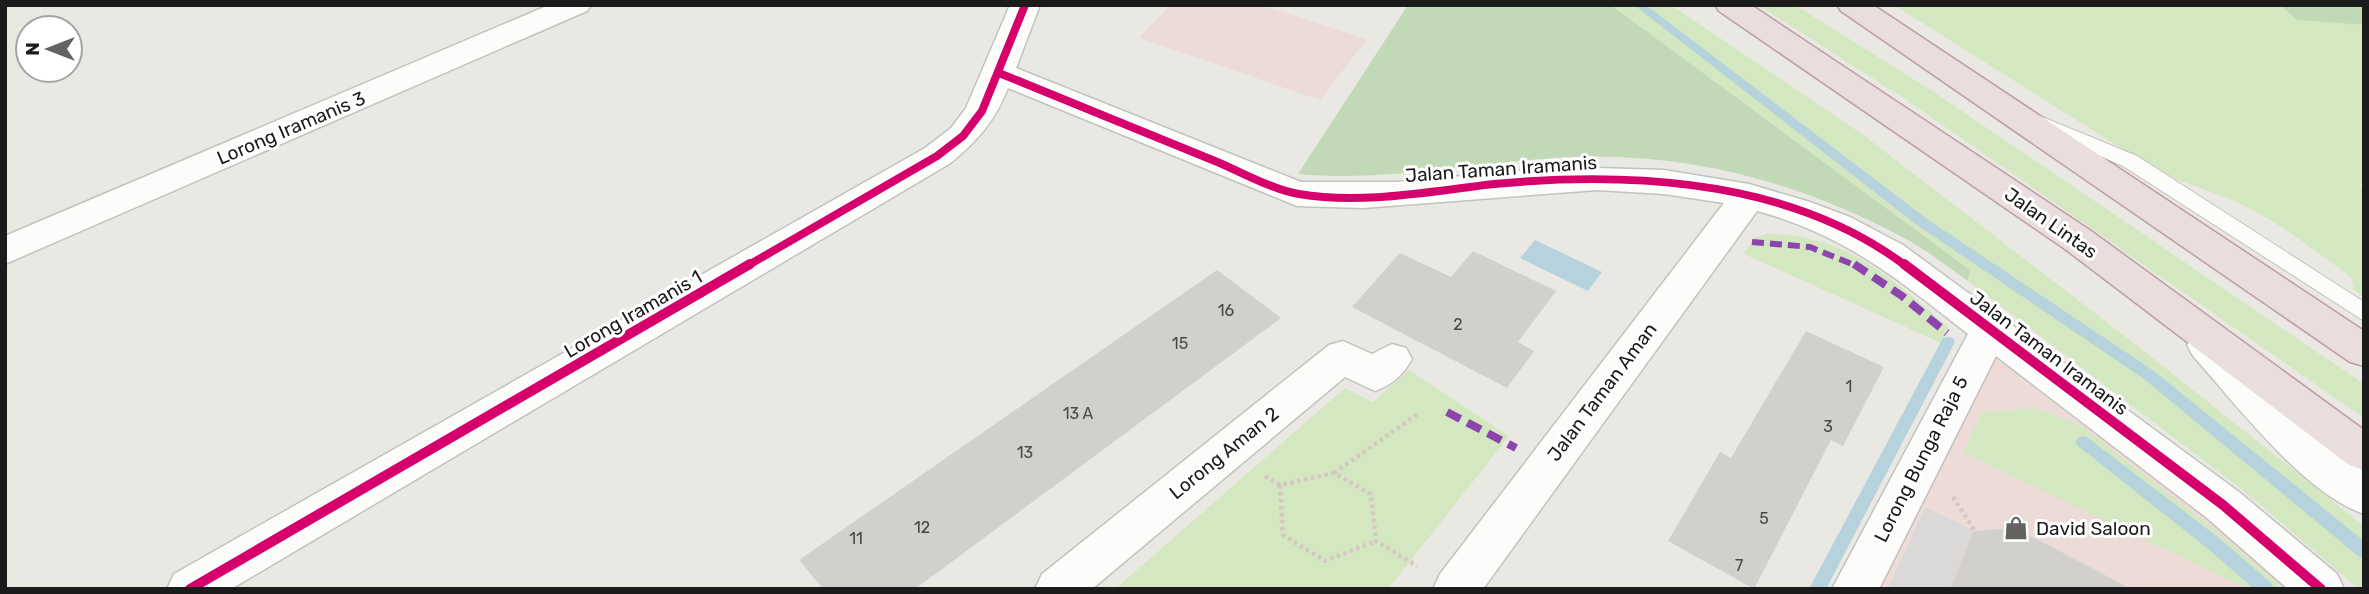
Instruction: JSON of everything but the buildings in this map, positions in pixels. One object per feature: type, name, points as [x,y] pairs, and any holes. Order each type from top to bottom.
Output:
[{"type":"highway","name":"Jalan Lintas","points":[[1730,5],[2078,240],[2364,453]]},
{"type":"highway","points":[[1852,5],[2364,351]]},
{"type":"street","name":"Lorong Iramanis 3","points":[[5,251],[576,5]]},
{"type":"street","name":"Lorong Iramanis 1","points":[[190,589],[937,156],[963,135],[982,111],[1025,5]]},
{"type":"street","name":"Jalan Taman Iramanis","points":[[999,73],[1297,194],[1339,198],[1564,179],[1654,181],[1749,196],[1830,222],[1890,254],[2223,505],[2321,589]]},
{"type":"street","name":"Jalan Taman Aman","points":[[1440,579],[1749,196]]},
{"type":"street","points":[[2180,317],[2305,450],[2364,496]]},
{"type":"street","name":"Lorong Bunga Raja 5","points":[[1855,589],[1989,331]]},
{"type":"street","name":"Lorong Aman 2","points":[[1058,589],[1343,356],[1375,375],[1392,359]]},
{"type":"lane","points":[[2005,106],[2130,161],[2364,313]]},
{"type":"path","points":[[1260,473],[1280,485],[1334,473],[1419,413]]},
{"type":"path","points":[[1334,473],[1371,494],[1376,541]]},
{"type":"path","points":[[1280,485],[1283,535],[1325,561],[1376,541]]},
{"type":"path","points":[[1376,541],[1440,579]]},
{"type":"shaded area","points":[[1170,5],[1260,5],[1367,39],[1320,100],[1139,38]]},
{"type":"shaded area","points":[[1989,331],[2321,589],[1855,589]]},
{"type":"shaded area","points":[[1925,507],[1974,531],[1950,589],[1888,589]]},
{"type":"green space","points":[[1408,5],[1611,5],[1970,270],[1968,281],[1906,239],[1865,218],[1779,185],[1691,164],[1600,156],[1362,176],[1298,174]]},
{"type":"green space","points":[[1611,5],[1671,5],[1862,134],[2130,340],[2364,526],[2364,589],[2359,589],[2244,491],[1968,281],[1970,270]]},
{"type":"green space","points":[[1758,5],[1795,5],[1934,92],[2364,384],[2364,418],[1908,101]]},
{"type":"green space","points":[[1894,5],[2280,5],[2297,20],[2364,25],[2364,181],[2360,185],[2364,194],[2364,297],[2354,290],[2351,277],[2278,225],[2248,207],[2151,167]]},
{"type":"green space","points":[[2280,5],[2364,5],[2364,25],[2297,20]]},
{"type":"green space","points":[[1767,234],[1795,236],[1821,242],[1867,263],[1949,328],[1941,343],[1744,254],[1754,238]]},
{"type":"green space","points":[[1409,370],[1509,436],[1388,589],[1115,589],[1345,388],[1373,402]]},
{"type":"green space","points":[[2034,408],[2080,425],[2220,534],[2284,589],[2248,589],[1964,453],[1981,412]]},
{"type":"water","points":[[1535,240],[1602,272],[1588,291],[1520,258]]},
{"type":"waterway","points":[[1639,5],[1922,222],[2149,375],[2364,551]]},
{"type":"waterway","points":[[1817,589],[1948,342]]},
{"type":"waterway","points":[[2083,442],[2213,543],[2266,589]]},
{"type":"marked path","points":[[1752,242],[1810,247],[1858,266],[1902,296],[1947,333]]},
{"type":"marked path","points":[[1447,412],[1516,448]]},
{"type":"cycle path","points":[[190,589],[937,156],[963,136],[982,111],[1025,5]]},
{"type":"cycle path","points":[[999,73],[1297,194],[1363,196],[1530,181],[1630,179],[1732,193],[1829,222],[1890,254],[2223,505],[2321,589]]},
{"type":"place","name":"David Saloon","points":[[2016,528]]}]
